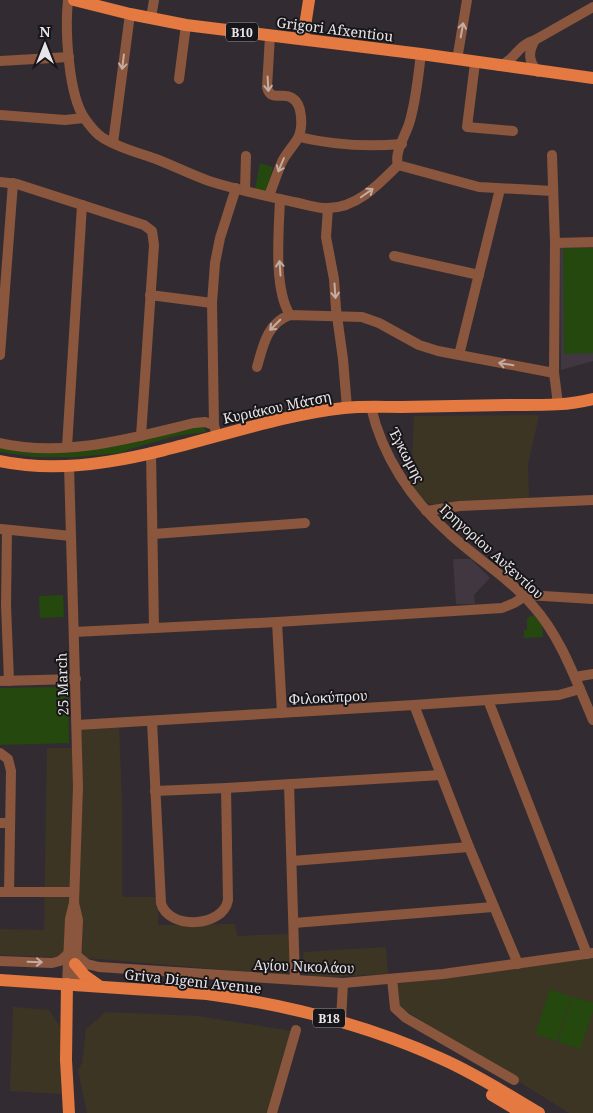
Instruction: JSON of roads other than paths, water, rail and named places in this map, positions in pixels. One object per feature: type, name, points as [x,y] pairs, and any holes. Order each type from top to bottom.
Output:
[{"type":"main road","name":"Grigori Afxentiou","points":[[74,0],[90,2],[130,14],[186,25],[421,54],[538,72],[593,78]]},
{"type":"main road","points":[[303,39],[309,0]]},
{"type":"main road","name":"Κυριάκου Μάτση","points":[[0,461],[39,466],[101,463],[151,452],[215,430],[347,408],[558,404],[593,399]]},
{"type":"main road","points":[[73,958],[85,976],[100,986]]},
{"type":"main road","name":"Griva Digeni Avenue","points":[[0,980],[71,989],[206,1001],[270,1012],[338,1028],[367,1037],[440,1068],[470,1082],[522,1113]]},
{"type":"main road","name":"Griva Digeni Avenue","points":[[0,989],[71,989],[100,986],[207,994],[304,1011],[341,1021],[396,1040],[442,1059],[473,1074],[539,1113]]},
{"type":"main road","points":[[70,1113],[66,1078],[71,989]]},
{"type":"main road","points":[[71,989],[73,1066],[77,1113]]},
{"type":"street","points":[[68,0],[69,57],[75,97],[84,118],[102,137],[208,180],[275,198],[328,208],[351,202],[366,194],[398,166]]},
{"type":"street","points":[[151,18],[154,0]]},
{"type":"street","points":[[456,60],[467,0]]},
{"type":"street","points":[[499,66],[508,62],[520,47],[536,40],[593,7]]},
{"type":"street","points":[[114,143],[130,14]]},
{"type":"street","points":[[179,79],[186,25]]},
{"type":"street","points":[[270,36],[268,90],[271,95],[289,96],[298,103],[300,116],[299,137],[289,149],[282,163],[275,198],[280,279],[285,306],[290,315]]},
{"type":"street","points":[[536,40],[530,48],[530,59],[538,72]]},
{"type":"street","points":[[398,166],[397,157],[413,109],[421,54]]},
{"type":"street","points":[[0,61],[69,57]]},
{"type":"street","points":[[475,62],[467,127],[513,130]]},
{"type":"street","points":[[0,115],[65,120],[84,118]]},
{"type":"street","points":[[299,137],[322,143],[350,145],[402,144]]},
{"type":"street","points":[[552,155],[555,243],[554,372],[558,404]]},
{"type":"street","points":[[215,430],[212,303],[217,251],[240,189],[246,156]]},
{"type":"street","points":[[398,166],[459,182],[500,189],[553,191]]},
{"type":"street","points":[[0,182],[13,183],[144,225],[152,230],[154,245],[141,436]]},
{"type":"street","points":[[0,355],[13,183]]},
{"type":"street","points":[[459,355],[500,189]]},
{"type":"street","points":[[67,447],[82,205]]},
{"type":"street","points":[[328,208],[326,237],[334,279],[344,359],[347,408]]},
{"type":"street","points":[[555,243],[593,242]]},
{"type":"street","points":[[394,256],[480,275]]},
{"type":"street","points":[[150,295],[212,303]]},
{"type":"street","points":[[257,367],[266,334],[280,320],[290,315],[338,316],[372,320],[419,345],[459,355],[554,372]]},
{"type":"street","name":"Έγκωμης","points":[[371,407],[375,423],[391,460],[406,486],[426,511]]},
{"type":"street","points":[[0,444],[28,448],[67,447],[104,443],[206,422],[215,430]]},
{"type":"street","points":[[151,452],[154,628]]},
{"type":"street","name":"25 March","points":[[69,466],[76,679],[78,825],[74,897],[78,920],[71,989]]},
{"type":"street","points":[[426,511],[460,506],[593,500]]},
{"type":"street","name":"Γρηγορίου Αυξεντίου","points":[[426,511],[450,535],[501,574],[535,607],[575,677],[593,720]]},
{"type":"street","points":[[153,534],[305,523]]},
{"type":"street","points":[[71,536],[3,529],[4,681],[76,679]]},
{"type":"street","points":[[74,632],[502,608],[524,596],[531,595],[593,599]]},
{"type":"street","points":[[277,622],[282,713]]},
{"type":"street","points":[[575,677],[593,674]]},
{"type":"street","name":"Φιλοκύπρου","points":[[77,725],[488,700],[566,694],[580,689]]},
{"type":"street","points":[[488,700],[590,953]]},
{"type":"street","points":[[414,705],[493,907],[518,964]]},
{"type":"street","points":[[152,721],[162,906],[169,916],[178,920],[203,921],[219,915],[228,903],[226,788]]},
{"type":"street","points":[[0,754],[8,759],[10,767],[5,823],[5,892],[74,897]]},
{"type":"street","points":[[155,791],[441,775]]},
{"type":"street","points":[[289,784],[295,980]]},
{"type":"street","points":[[292,861],[469,847]]},
{"type":"street","points":[[294,923],[493,907]]},
{"type":"street","name":"Αγίου Νικολάου","points":[[73,958],[98,967],[343,983],[518,964],[590,953]]},
{"type":"street","points":[[0,961],[52,963],[73,958]]},
{"type":"street","points":[[392,979],[395,1008],[406,1018],[514,1080]]},
{"type":"street","points":[[341,1021],[343,983]]},
{"type":"street","points":[[272,1113],[296,1030]]}]
